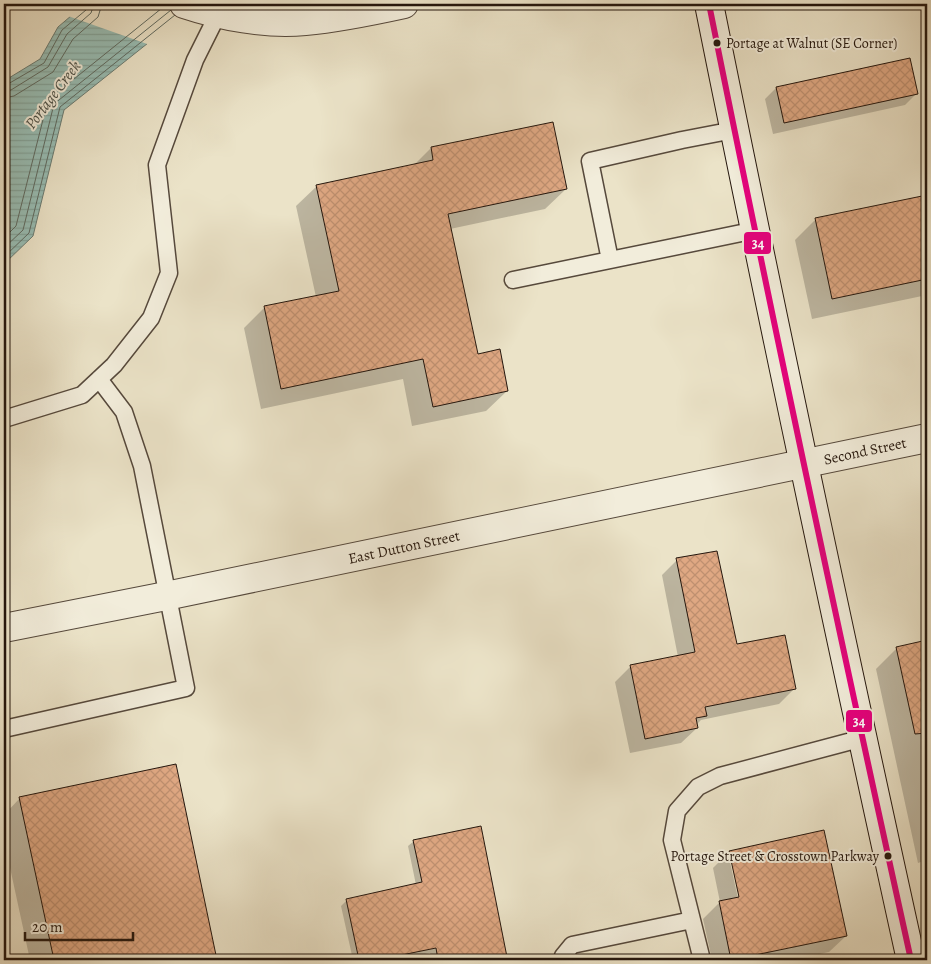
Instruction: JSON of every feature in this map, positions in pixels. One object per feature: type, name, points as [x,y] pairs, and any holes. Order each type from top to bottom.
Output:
[{"type":"street","points":[[199,9],[264,20],[304,21],[374,11],[404,4]]},
{"type":"street","points":[[710,4],[803,464],[912,960]]},
{"type":"street","name":"Second Street","points":[[803,464],[927,438]]},
{"type":"street","name":"East Dutton Street","points":[[4,628],[803,464]]},
{"type":"lane","points":[[4,419],[82,394],[114,365],[152,318],[169,273],[157,165],[195,60],[199,9]]},
{"type":"lane","points":[[610,260],[590,161],[734,130]]},
{"type":"lane","points":[[513,280],[756,230]]},
{"type":"lane","points":[[4,729],[186,688],[166,596],[142,466],[124,412],[99,379]]},
{"type":"lane","points":[[702,960],[672,840],[677,811],[698,787],[720,776],[863,738]]},
{"type":"lane","points":[[562,960],[572,945],[692,920]]},
{"type":"water","name":"Portage Creek","points":[[85,4],[197,4],[64,110],[33,236],[4,264],[4,81],[40,59],[58,27]]},
{"type":"pier","points":[[82,4],[199,4],[150,45],[68,16]]},
{"type":"building","points":[[910,58],[918,94],[784,123],[776,87]]},
{"type":"building","points":[[553,122],[567,189],[448,214],[478,354],[500,349],[508,391],[433,407],[423,359],[281,389],[264,306],[339,291],[316,185],[433,160],[431,147]]},
{"type":"building","points":[[927,195],[927,279],[832,299],[815,218]]},
{"type":"building","points":[[717,551],[737,644],[785,635],[796,689],[705,707],[707,716],[696,718],[698,728],[645,739],[630,665],[695,652],[676,558]]},
{"type":"building","points":[[927,640],[927,733],[915,734],[896,647]]},
{"type":"building","points":[[176,764],[217,960],[54,960],[19,797]]},
{"type":"building","points":[[481,826],[507,957],[491,960],[438,960],[436,948],[377,960],[359,960],[346,899],[422,882],[413,840]]},
{"type":"building","points":[[824,830],[847,936],[731,960],[719,901],[739,897],[729,851]]},
{"type":"transit line","name":"34","points":[[709,4],[808,482],[911,960]]},
{"type":"place","name":"Portage at Walnut (SE Corner)","points":[[717,43]]},
{"type":"place","name":"Portage Street & Crosstown Parkway","points":[[888,856]]}]
